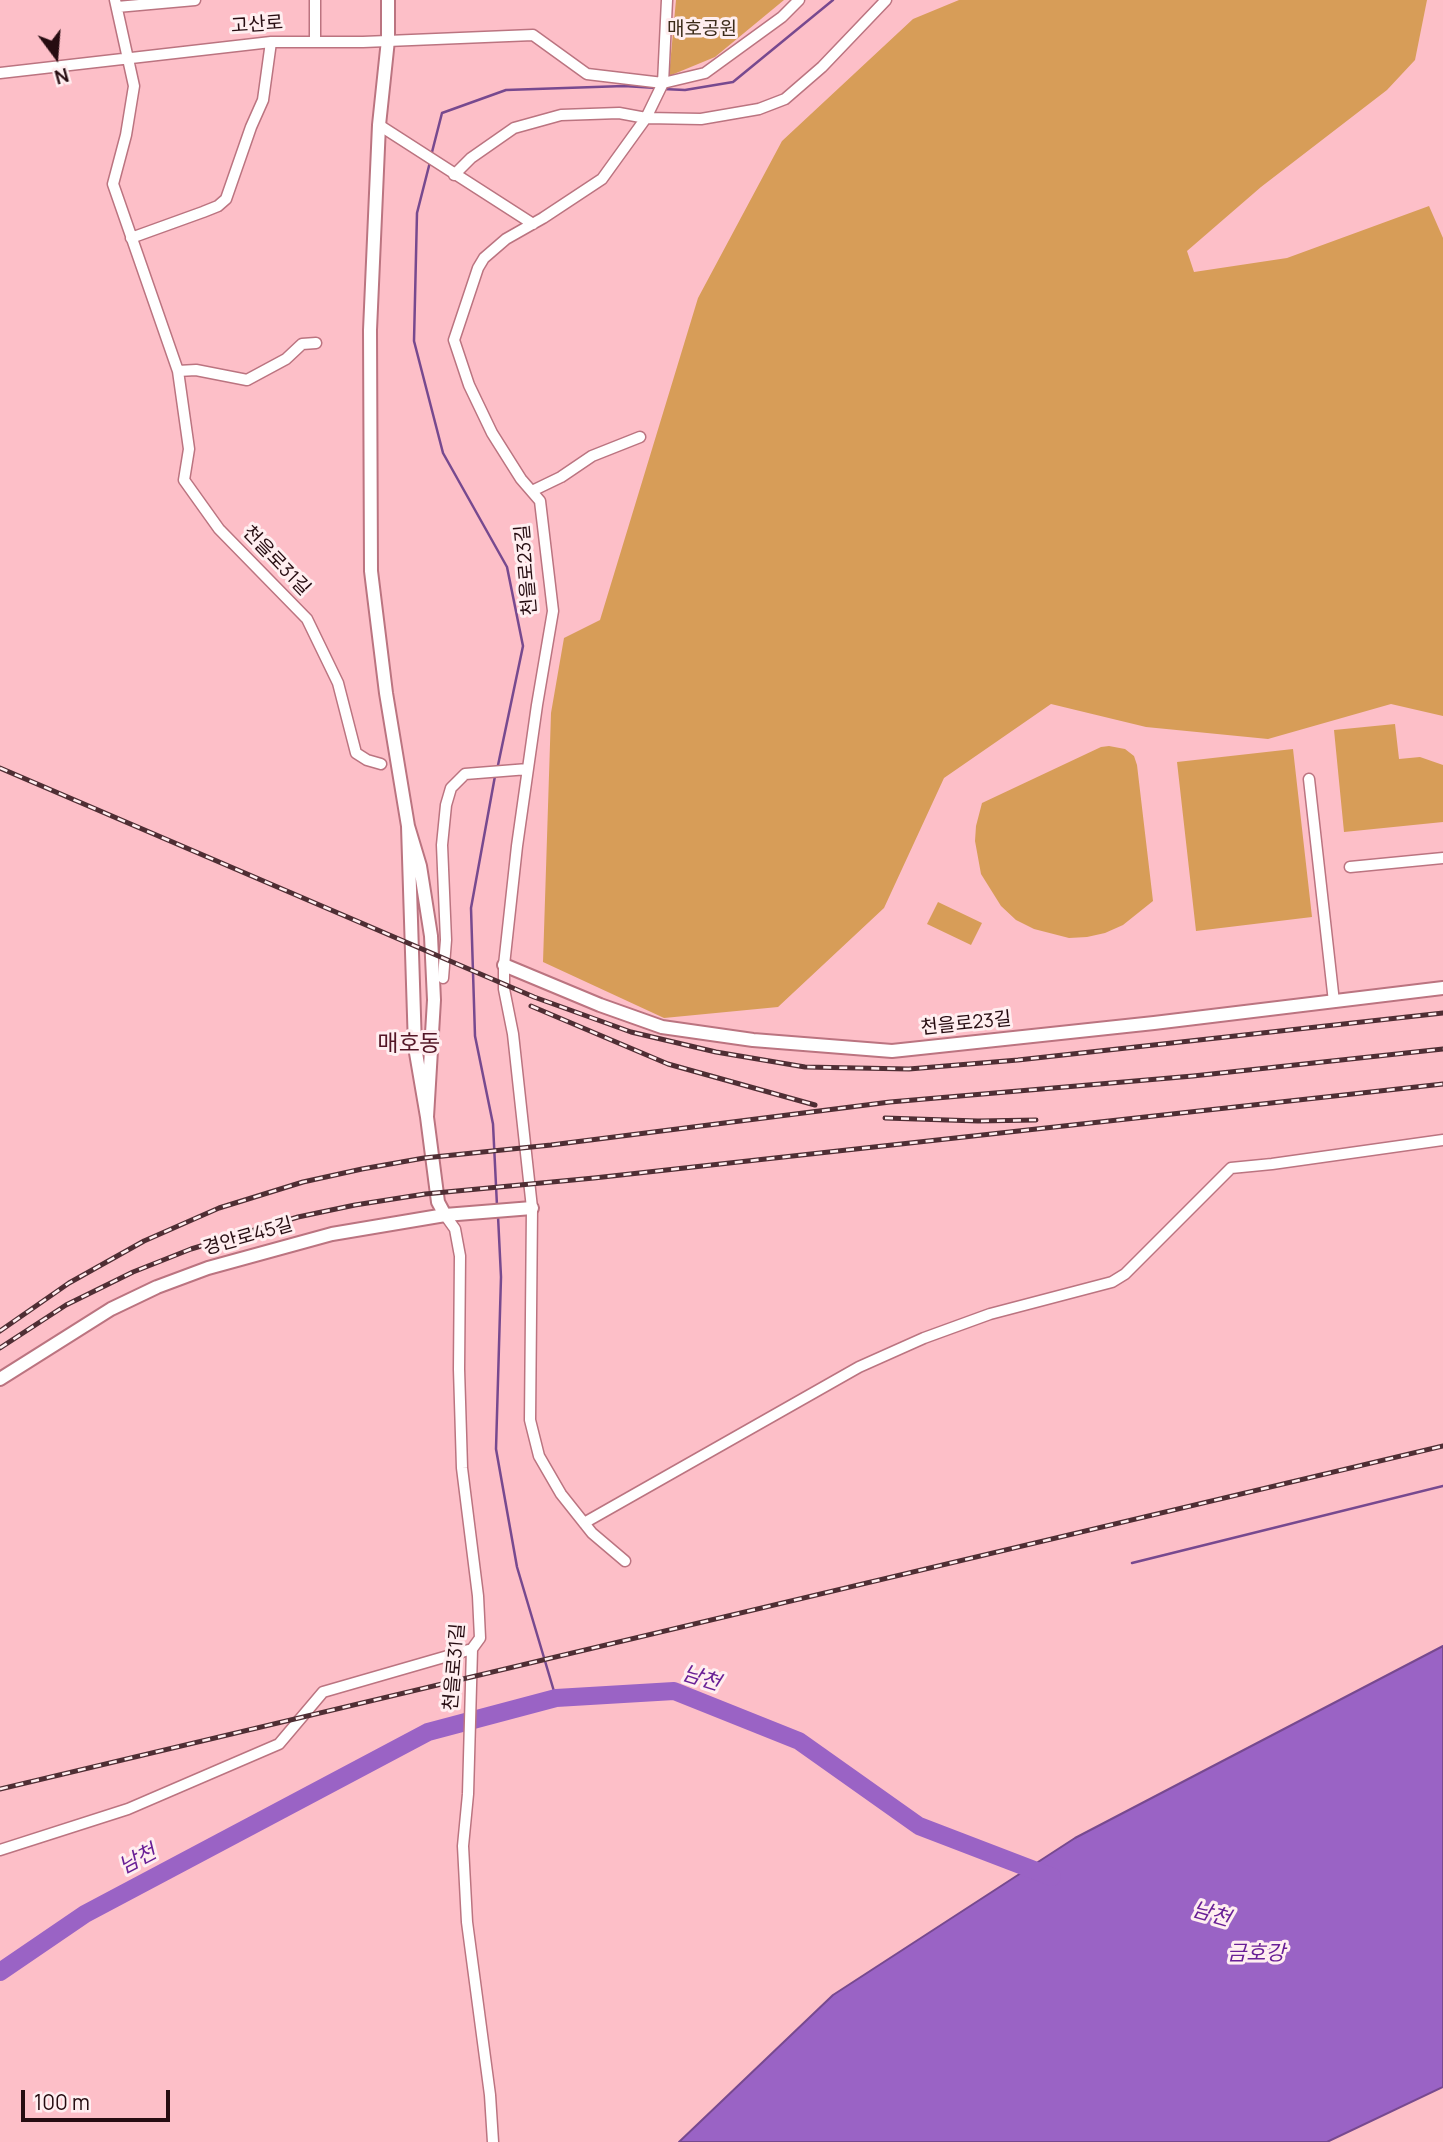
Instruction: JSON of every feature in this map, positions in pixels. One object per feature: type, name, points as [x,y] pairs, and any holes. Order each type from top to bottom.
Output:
[{"type":"street","name":"천을로31길","points":[[195,0],[116,4],[134,86],[127,135],[113,184],[178,371],[189,449],[184,480],[219,529],[307,619],[338,683],[356,754],[381,764]]},
{"type":"street","points":[[315,0],[315,42]]},
{"type":"street","points":[[388,0],[388,40],[379,125],[370,330],[371,570],[386,693],[408,826],[427,902],[434,972],[427,1117]]},
{"type":"street","points":[[667,0],[663,83],[705,73],[782,17],[799,0]]},
{"type":"street","points":[[454,175],[471,158],[514,128],[561,115],[649,113],[701,119],[759,109],[785,99],[822,67],[886,0]]},
{"type":"street","name":"고산로","points":[[0,73],[271,42],[533,35],[587,74],[663,83]]},
{"type":"street","points":[[131,238],[218,206],[226,199],[263,100],[271,42]]},
{"type":"street","name":"천을로23길","points":[[625,1562],[592,1533],[561,1494],[539,1456],[530,1420],[526,1209],[513,1034],[504,989],[504,965],[517,846],[553,611],[540,501],[521,479],[492,433],[469,385],[454,340],[478,268],[484,258],[506,239],[601,179],[649,113],[663,83]]},
{"type":"street","points":[[379,125],[533,224]]},
{"type":"street","points":[[178,371],[195,370],[247,380],[286,359],[302,344],[316,344]]},
{"type":"street","points":[[532,491],[562,477],[592,456],[640,437]]},
{"type":"street","points":[[443,978],[446,940],[442,845],[446,805],[451,788],[465,774],[528,769]]},
{"type":"street","points":[[1309,779],[1334,1002]]},
{"type":"street","points":[[408,826],[415,1047],[427,1117]]},
{"type":"street","points":[[1350,867],[1443,858]]},
{"type":"street","name":"천을로23길","points":[[504,965],[600,1005],[662,1027],[753,1041],[892,1051],[1443,988]]},
{"type":"street","name":"천을로31길","points":[[427,1117],[439,1202],[455,1229],[460,1256],[462,1468],[478,1597],[480,1638],[472,1649],[468,1794],[463,1846],[467,1922],[490,2095],[493,2142]]},
{"type":"street","points":[[584,1523],[859,1367],[924,1338],[990,1314],[1112,1282],[1125,1274],[1231,1168],[1443,1140]]},
{"type":"street","name":"경안로45길","points":[[0,1379],[111,1309],[157,1287],[208,1268],[332,1234],[445,1215],[526,1209]]},
{"type":"street","points":[[0,1850],[128,1808],[279,1744],[323,1692],[472,1649]]},
{"type":"green space","name":"매호공원","points":[[676,0],[784,0],[715,57],[669,76]]},
{"type":"green space","points":[[959,0],[1427,0],[1415,60],[1387,90],[1261,187],[1187,251],[1194,272],[1287,258],[1429,206],[1443,238],[1443,716],[1391,704],[1268,739],[1146,727],[1051,704],[944,778],[884,908],[778,1007],[664,1018],[543,962],[551,713],[564,638],[600,620],[698,298],[782,141],[913,19]]},
{"type":"green space","points":[[1395,724],[1399,759],[1420,757],[1443,765],[1443,822],[1344,832],[1334,730]]},
{"type":"green space","points":[[1101,747],[1125,749],[1134,756],[1137,765],[1153,901],[1123,925],[1105,933],[1069,938],[1034,929],[1016,920],[1001,906],[981,874],[975,841],[982,803]]},
{"type":"green space","points":[[1293,749],[1312,917],[1196,931],[1177,762]]},
{"type":"green space","points":[[938,902],[982,923],[971,945],[927,924]]},
{"type":"water","name":"금호강","points":[[1443,1646],[1443,2087],[1327,2142],[679,2142],[833,1995],[1075,1838]]},
{"type":"waterway","points":[[663,89],[685,90],[733,82],[833,0]]},
{"type":"waterway","points":[[431,156],[442,113],[506,90],[624,86],[657,88]]},
{"type":"waterway","points":[[430,162],[417,213],[414,341],[443,453],[507,567],[523,646],[497,770]]},
{"type":"waterway","points":[[495,776],[471,908],[475,1036],[493,1124],[497,1206]]},
{"type":"waterway","points":[[498,1216],[501,1277],[496,1449],[517,1567],[556,1698]]},
{"type":"waterway","points":[[1132,1563],[1443,1486]]},
{"type":"waterway","name":"남천","points":[[0,1972],[85,1914],[428,1732],[556,1698],[674,1691],[799,1741],[919,1826],[1052,1877]]},
{"type":"railway","points":[[0,768],[534,997],[631,1032],[716,1052],[805,1067],[909,1069],[1018,1060],[1443,1013]]},
{"type":"railway","points":[[531,1006],[668,1064],[815,1105]]},
{"type":"railway","points":[[0,1331],[69,1283],[144,1241],[219,1208],[303,1182],[362,1169],[424,1158],[551,1145],[890,1102],[1193,1076],[1443,1049]]},
{"type":"railway","points":[[0,1348],[66,1305],[133,1272],[191,1249],[298,1217],[355,1205],[425,1194],[594,1178],[1443,1084]]},
{"type":"railway","points":[[885,1118],[1036,1120]]},
{"type":"railway","points":[[0,1789],[1443,1446]]},
{"type":"district","name":"매호동","points":[[409,1045]]}]
